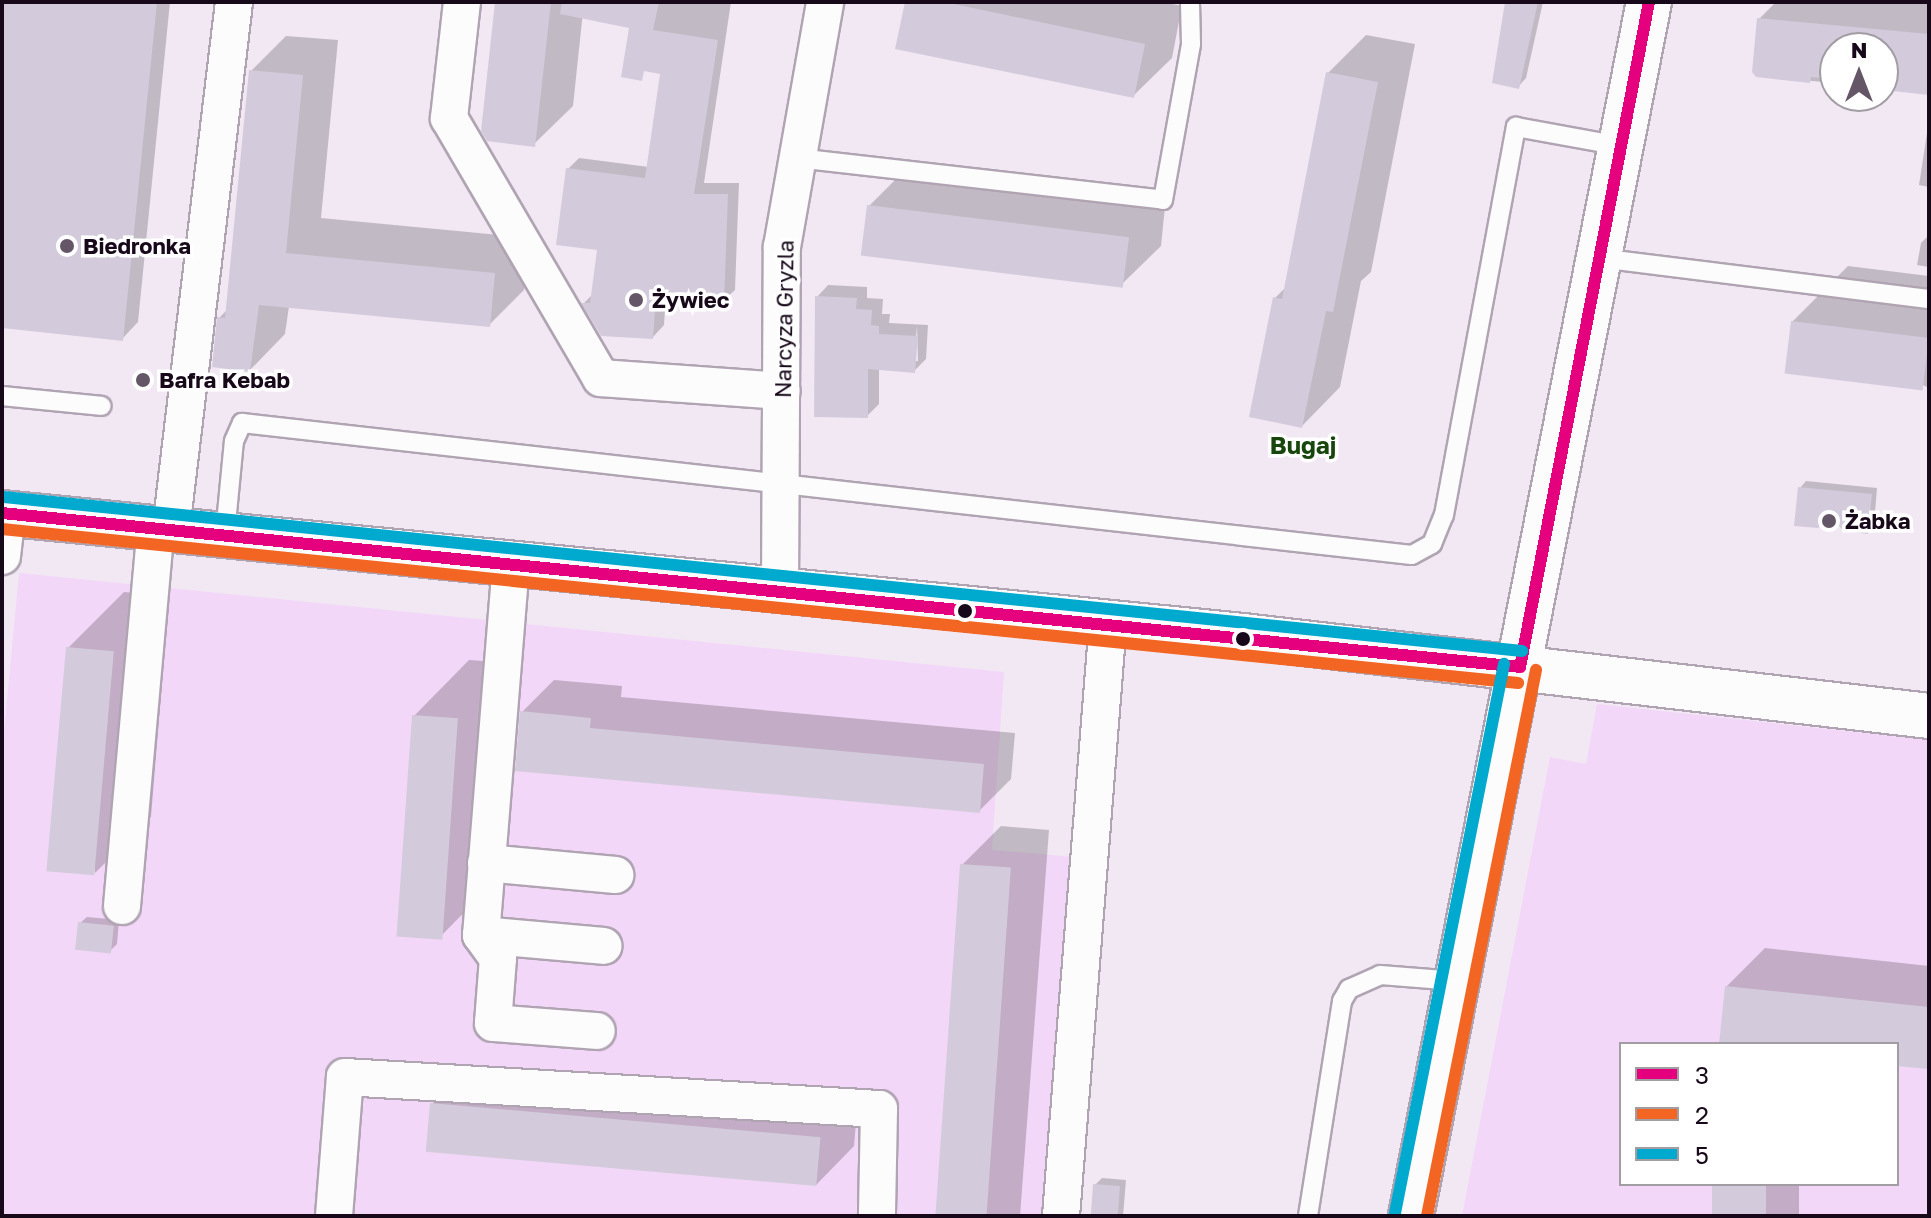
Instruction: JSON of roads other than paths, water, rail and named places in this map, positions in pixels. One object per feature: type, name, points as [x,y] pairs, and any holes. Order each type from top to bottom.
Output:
[{"type":"street","points":[[122,906],[164,528],[234,2]]},
{"type":"street","points":[[462,2],[449,118],[601,378],[782,391]]},
{"type":"street","name":"Narcyza Gryzla","points":[[780,591],[782,247],[825,2]]},
{"type":"street","points":[[1411,1216],[1649,2]]},
{"type":"street","points":[[2,556],[4,513],[1108,622],[1929,716]]},
{"type":"street","points":[[511,563],[481,935],[498,958],[493,1023],[597,1031]]},
{"type":"street","points":[[1061,1216],[1108,622]]},
{"type":"street","points":[[486,863],[615,875]]},
{"type":"street","points":[[481,935],[604,946]]},
{"type":"street","points":[[334,1216],[345,1077],[879,1109],[877,1216]]},
{"type":"lane","points":[[797,158],[1163,200],[1191,44],[1190,2]]},
{"type":"lane","points":[[225,534],[234,441],[242,423],[1412,555],[1432,544],[1444,515],[1516,127],[1621,146]]},
{"type":"lane","points":[[1599,258],[1929,299]]},
{"type":"lane","points":[[2,396],[102,406]]},
{"type":"lane","points":[[1308,1216],[1342,1001],[1349,989],[1361,979],[1380,975],[1457,981]]},
{"type":"place","name":"Biedronka","points":[[67,246]]},
{"type":"place","name":"Żywiec","points":[[636,300]]},
{"type":"place","name":"Bafra Kebab","points":[[143,380]]},
{"type":"place","name":"Żabka","points":[[1829,521]]},
{"type":"district","name":"Bugaj","points":[[1303,445]]}]
